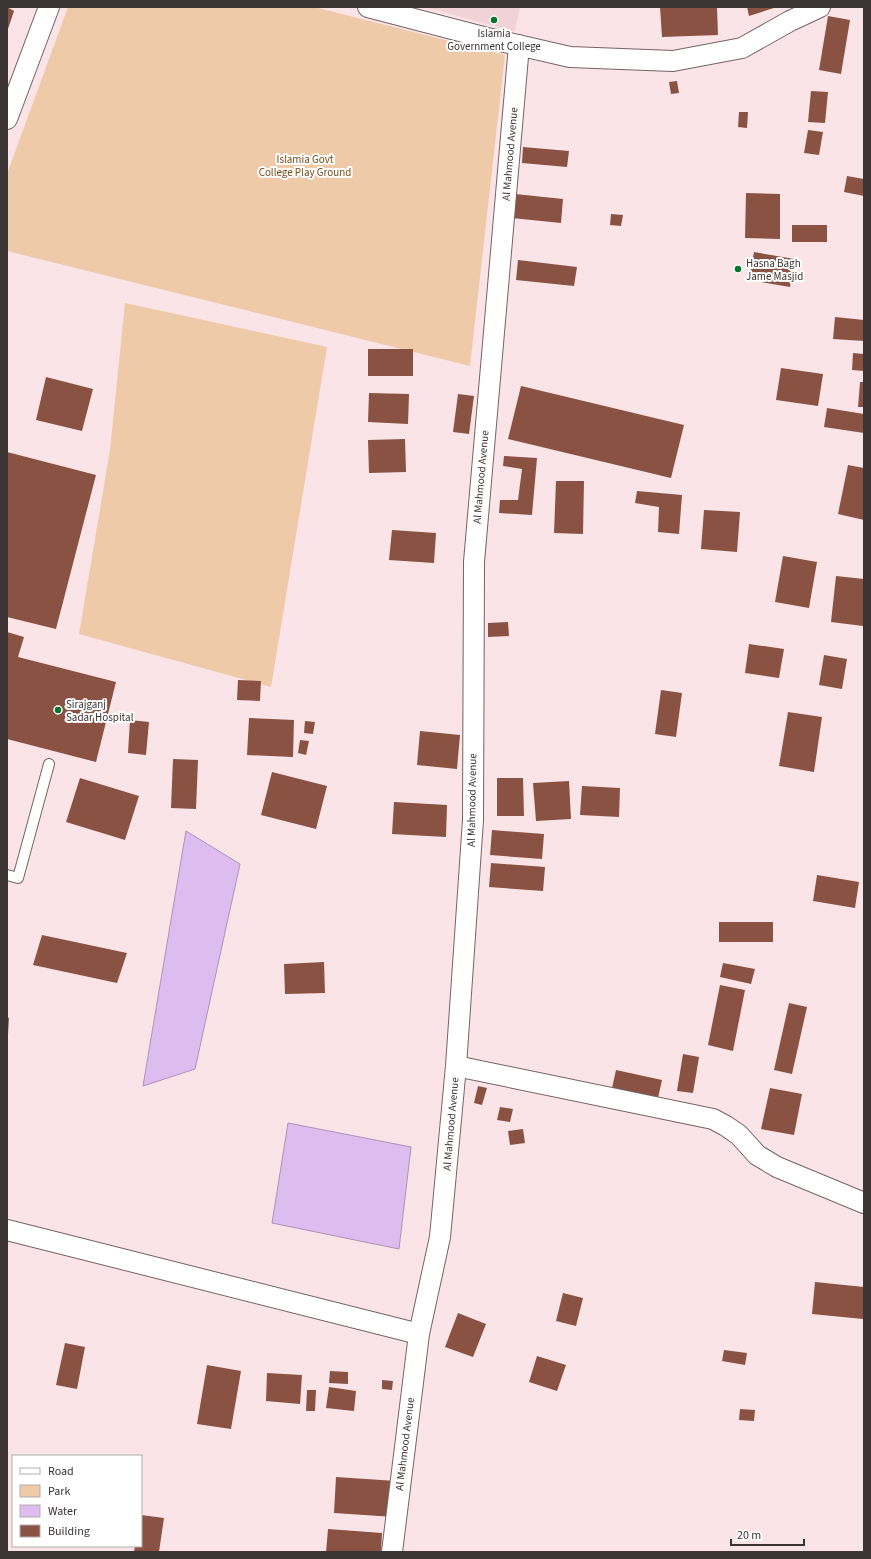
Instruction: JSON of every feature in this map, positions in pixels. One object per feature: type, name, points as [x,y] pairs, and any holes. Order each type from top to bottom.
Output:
[{"type":"street","points":[[7,119],[49,7]]},
{"type":"street","points":[[368,7],[483,37],[570,57],[673,61],[742,48],[790,21],[820,7]]},
{"type":"street","name":"Al Mahmood Avenue","points":[[392,1552],[419,1334],[440,1237],[456,1066],[473,820],[474,562],[519,45]]},
{"type":"street","points":[[456,1066],[713,1119],[739,1135],[757,1155],[777,1167],[864,1203]]},
{"type":"street","points":[[7,1230],[419,1334]]},
{"type":"lane","points":[[7,875],[18,878],[49,764]]},
{"type":"shaded area","name":"Islamia Government College","points":[[425,7],[520,7],[515,32]]},
{"type":"green space","name":"Islamia Govt College Play Ground","points":[[68,7],[314,7],[505,55],[470,366],[7,251],[7,174]]},
{"type":"green space","points":[[125,303],[327,347],[271,687],[79,634],[110,450]]},
{"type":"water","points":[[186,831],[240,864],[195,1069],[143,1086]]},
{"type":"water","points":[[288,1123],[411,1147],[399,1249],[272,1223]]},
{"type":"building","points":[[7,7],[14,11],[7,32]]},
{"type":"building","points":[[660,7],[717,7],[718,35],[662,37]]},
{"type":"building","points":[[747,7],[777,7],[749,16]]},
{"type":"building","points":[[828,16],[850,20],[841,74],[819,70]]},
{"type":"building","points":[[677,81],[679,93],[671,94],[669,82]]},
{"type":"building","points":[[811,91],[828,92],[825,123],[808,122]]},
{"type":"building","points":[[739,112],[748,112],[747,128],[738,127]]},
{"type":"building","points":[[808,130],[823,132],[819,155],[804,153]]},
{"type":"building","points":[[523,147],[569,151],[567,167],[522,163]]},
{"type":"building","points":[[847,176],[864,179],[864,196],[844,192]]},
{"type":"building","points":[[746,193],[780,194],[780,239],[745,238]]},
{"type":"building","points":[[515,194],[563,199],[561,223],[512,218]]},
{"type":"building","points":[[611,214],[623,215],[621,226],[610,225]]},
{"type":"building","points":[[792,225],[827,225],[827,242],[792,242]]},
{"type":"building","points":[[754,252],[794,259],[790,287],[749,280]]},
{"type":"building","points":[[518,260],[577,267],[574,286],[516,280]]},
{"type":"building","points":[[835,317],[864,320],[864,341],[833,339]]},
{"type":"building","points":[[368,349],[413,349],[413,376],[368,376]]},
{"type":"building","points":[[853,353],[864,354],[864,371],[852,370]]},
{"type":"building","points":[[781,368],[823,374],[818,406],[776,400]]},
{"type":"building","points":[[46,377],[93,389],[82,431],[36,420]]},
{"type":"building","points":[[860,382],[864,382],[864,407],[858,407]]},
{"type":"building","points":[[521,386],[684,425],[671,478],[508,439]]},
{"type":"building","points":[[369,393],[409,394],[408,424],[368,422]]},
{"type":"building","points":[[458,394],[474,396],[469,434],[453,432]]},
{"type":"building","points":[[827,408],[864,414],[864,433],[824,427]]},
{"type":"building","points":[[405,439],[406,472],[369,473],[368,440]]},
{"type":"building","points":[[7,452],[96,475],[56,629],[7,617]]},
{"type":"building","points":[[504,456],[537,458],[532,515],[499,513],[500,500],[518,500],[522,469],[503,466]]},
{"type":"building","points":[[848,465],[864,468],[864,520],[838,514]]},
{"type":"building","points":[[556,481],[584,481],[583,534],[554,533]]},
{"type":"building","points":[[637,491],[682,495],[679,534],[658,532],[659,507],[635,503]]},
{"type":"building","points":[[704,510],[740,512],[737,552],[701,549]]},
{"type":"building","points":[[392,530],[436,533],[434,563],[389,560]]},
{"type":"building","points":[[783,556],[817,562],[809,608],[775,602]]},
{"type":"building","points":[[836,576],[864,579],[863,626],[831,622]]},
{"type":"building","points":[[508,622],[509,636],[488,637],[488,623]]},
{"type":"building","name":"Sirajganj Sadar Hospital","points":[[7,632],[24,637],[18,657],[116,682],[96,762],[7,739]]},
{"type":"building","points":[[749,644],[784,649],[779,678],[745,673]]},
{"type":"building","points":[[824,655],[847,659],[842,689],[819,685]]},
{"type":"building","points":[[238,680],[261,681],[260,701],[237,700]]},
{"type":"building","points":[[661,690],[682,693],[676,737],[655,734]]},
{"type":"building","points":[[788,712],[822,717],[814,772],[779,766]]},
{"type":"building","points":[[249,718],[294,720],[293,757],[247,755]]},
{"type":"building","points":[[130,720],[149,722],[146,755],[128,753]]},
{"type":"building","points":[[305,721],[315,722],[313,734],[304,733]]},
{"type":"building","points":[[420,731],[460,735],[457,769],[417,765]]},
{"type":"building","points":[[300,740],[309,741],[306,755],[298,753]]},
{"type":"building","points":[[173,759],[198,760],[196,809],[171,808]]},
{"type":"building","points":[[272,772],[327,786],[316,829],[261,815]]},
{"type":"building","points":[[80,778],[139,796],[125,840],[66,822]]},
{"type":"building","points":[[497,778],[523,778],[524,816],[497,816]]},
{"type":"building","points":[[569,781],[571,819],[536,821],[533,783]]},
{"type":"building","points":[[582,786],[620,788],[619,817],[580,815]]},
{"type":"building","points":[[394,802],[447,805],[446,837],[392,834]]},
{"type":"building","points":[[492,830],[544,834],[542,859],[490,855]]},
{"type":"building","points":[[491,863],[545,867],[543,891],[489,887]]},
{"type":"building","points":[[817,875],[859,882],[855,908],[813,901]]},
{"type":"building","points":[[719,922],[773,922],[773,942],[719,942]]},
{"type":"building","points":[[42,935],[127,953],[117,983],[33,965]]},
{"type":"building","points":[[324,962],[325,993],[285,994],[284,964]]},
{"type":"building","points":[[723,963],[755,969],[751,984],[720,977]]},
{"type":"building","points":[[720,985],[745,990],[733,1051],[708,1045]]},
{"type":"building","points":[[789,1003],[807,1007],[792,1074],[774,1070]]},
{"type":"building","points":[[7,1017],[9,1018],[8,1034],[7,1034]]},
{"type":"building","points":[[683,1054],[699,1057],[693,1093],[677,1091]]},
{"type":"building","points":[[616,1070],[662,1080],[658,1098],[612,1088]]},
{"type":"building","points":[[478,1086],[487,1088],[482,1105],[474,1103]]},
{"type":"building","points":[[770,1088],[802,1094],[794,1135],[761,1129]]},
{"type":"building","points":[[500,1107],[513,1109],[510,1122],[497,1120]]},
{"type":"building","points":[[523,1129],[525,1143],[510,1145],[508,1131]]},
{"type":"building","points":[[815,1282],[864,1287],[863,1319],[812,1314]]},
{"type":"building","points":[[563,1293],[583,1298],[576,1326],[556,1321]]},
{"type":"building","points":[[458,1313],[486,1324],[473,1357],[445,1347]]},
{"type":"building","points":[[65,1343],[85,1347],[77,1389],[56,1385]]},
{"type":"building","points":[[724,1350],[747,1353],[745,1365],[722,1361]]},
{"type":"building","points":[[537,1356],[566,1365],[557,1391],[529,1382]]},
{"type":"building","points":[[207,1365],[241,1371],[231,1429],[197,1424]]},
{"type":"building","points":[[330,1371],[348,1372],[348,1384],[329,1383]]},
{"type":"building","points":[[267,1373],[302,1375],[300,1404],[266,1401]]},
{"type":"building","points":[[382,1380],[393,1381],[392,1390],[382,1389]]},
{"type":"building","points":[[329,1387],[356,1391],[354,1411],[326,1408]]},
{"type":"building","points":[[307,1390],[316,1390],[315,1411],[306,1411]]},
{"type":"building","points":[[740,1409],[755,1410],[754,1421],[739,1420]]},
{"type":"building","points":[[336,1477],[396,1481],[394,1517],[334,1513]]},
{"type":"building","points":[[142,1515],[164,1518],[159,1552],[134,1552],[135,1547],[142,1547]]},
{"type":"building","points":[[328,1529],[382,1533],[381,1552],[326,1552]]},
{"type":"place","name":"Islamia Government College","points":[[494,20]]},
{"type":"place","name":"Hasna Bagh Jame Masjid","points":[[738,269]]},
{"type":"place","name":"Sirajganj Sadar Hospital","points":[[58,710]]}]
